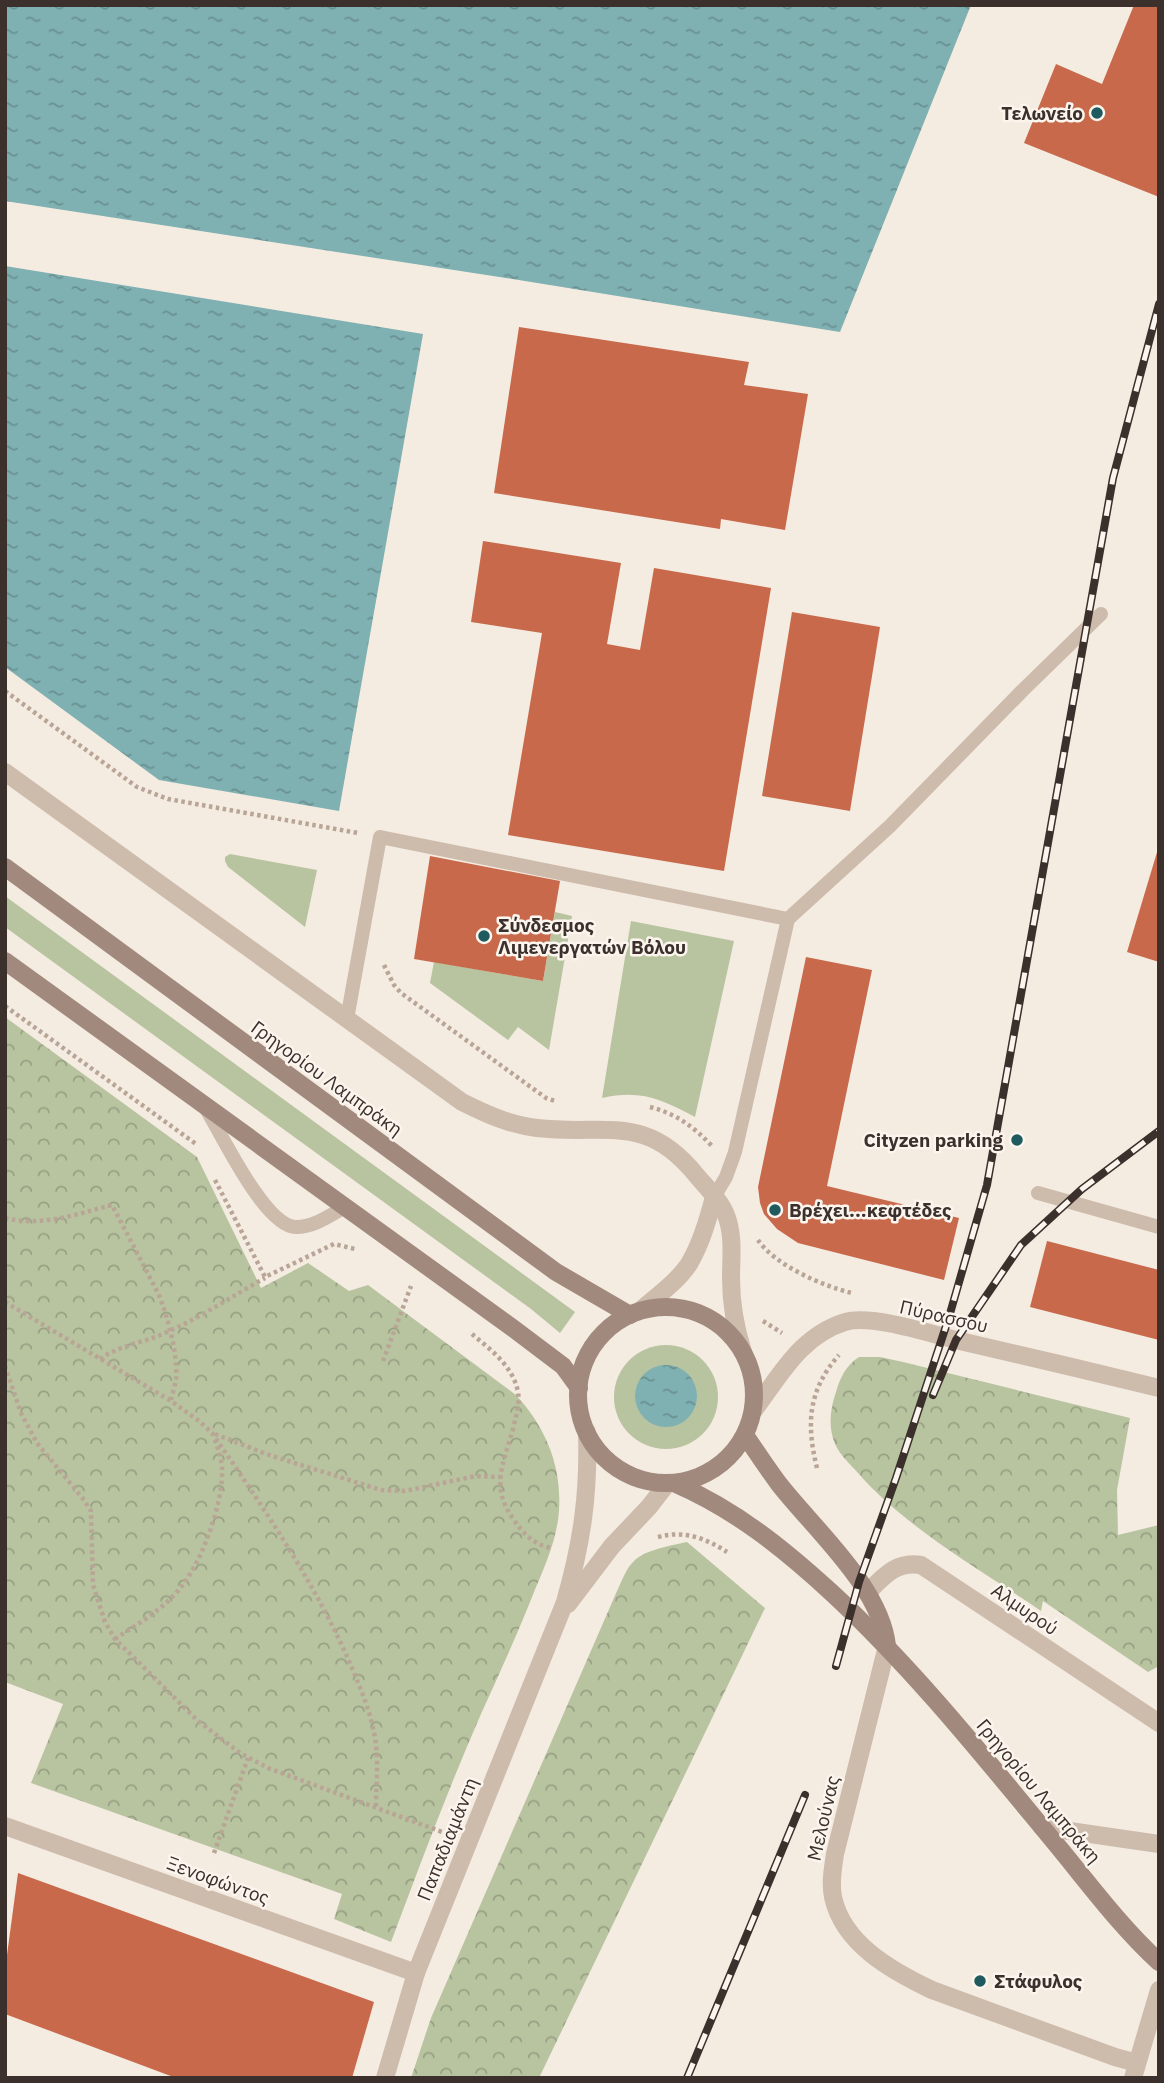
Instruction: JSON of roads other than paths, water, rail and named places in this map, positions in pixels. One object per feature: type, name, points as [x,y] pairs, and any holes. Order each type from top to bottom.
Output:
[{"type":"main road","name":"Γρηγορίου Λαμπράκη","points":[[5,867],[556,1272],[635,1313]]},
{"type":"main road","points":[[5,961],[553,1359],[567,1371],[579,1388]]},
{"type":"main road","points":[[669,1307],[698,1314],[711,1319],[722,1328],[743,1352],[754,1384],[754,1410],[745,1435],[730,1457],[698,1478],[671,1484],[643,1480],[621,1470],[602,1455],[587,1432],[580,1410],[579,1388],[583,1367],[595,1343],[605,1332],[635,1313],[669,1307]]},
{"type":"main road","points":[[745,1435],[778,1482],[867,1593],[883,1624],[887,1646]]},
{"type":"main road","name":"Γρηγορίου Λαμπράκη","points":[[671,1484],[730,1511],[771,1539],[850,1609],[887,1646],[957,1725],[1125,1928],[1159,1962]]},
{"type":"street","points":[[5,772],[462,1102],[494,1117],[537,1128],[629,1130],[657,1140],[672,1149],[723,1208],[729,1225],[733,1312],[743,1352]]},
{"type":"street","points":[[635,1313],[676,1279],[688,1264],[706,1224],[714,1197]]},
{"type":"street","name":"Πύρασσου","points":[[754,1410],[786,1364],[800,1349],[828,1329],[856,1320],[874,1321],[1159,1388]]},
{"type":"street","points":[[558,1619],[583,1526],[587,1484],[587,1432]]},
{"type":"street","points":[[558,1619],[612,1546],[671,1484]]},
{"type":"street","name":"Αλμυρού","points":[[867,1593],[899,1566],[908,1563],[921,1565],[1159,1723]]},
{"type":"street","name":"Παπαδιαμάντη","points":[[385,2078],[416,1973],[558,1619]]},
{"type":"street","name":"Μελούνας","points":[[887,1646],[835,1854],[833,1897],[842,1922],[885,1966],[903,1977],[1115,2057],[1135,2070]]},
{"type":"street","name":"Ξενοφώντος","points":[[5,1826],[416,1973]]},
{"type":"street","points":[[1042,1827],[1159,1844]]},
{"type":"street","points":[[1135,2070],[1159,1990]]},
{"type":"lane","points":[[714,1197],[736,1152],[788,919],[890,826],[1101,614]]},
{"type":"lane","points":[[347,1020],[380,836],[788,919]]},
{"type":"lane","points":[[205,1106],[254,1192],[279,1220],[289,1226],[306,1226],[345,1207]]},
{"type":"lane","points":[[1038,1193],[1159,1227]]},
{"type":"water","points":[[5,5],[971,5],[840,332],[5,201]]},
{"type":"water","points":[[5,266],[423,334],[339,811],[159,780],[5,667]]},
{"type":"water","points":[[666,1365],[688,1374],[697,1396],[688,1418],[666,1427],[644,1418],[635,1396],[644,1374]]},
{"type":"railway","points":[[836,1666],[859,1582],[949,1317],[987,1185],[1113,478],[1159,304]]},
{"type":"railway","points":[[933,1395],[956,1340],[1021,1245],[1082,1189],[1159,1131]]},
{"type":"railway","points":[[687,2078],[805,1795]]},
{"type":"place","name":"Τελωνείο","points":[[1097,113]]},
{"type":"place","name":"Σύνδεσμος Λιμενεργατών Βόλου","points":[[484,936]]},
{"type":"place","name":"Cityzen parking","points":[[1017,1140]]},
{"type":"place","name":"Βρέχει...κεφτέδες","points":[[775,1210]]},
{"type":"place","name":"Στάφυλος","points":[[980,1981]]}]
